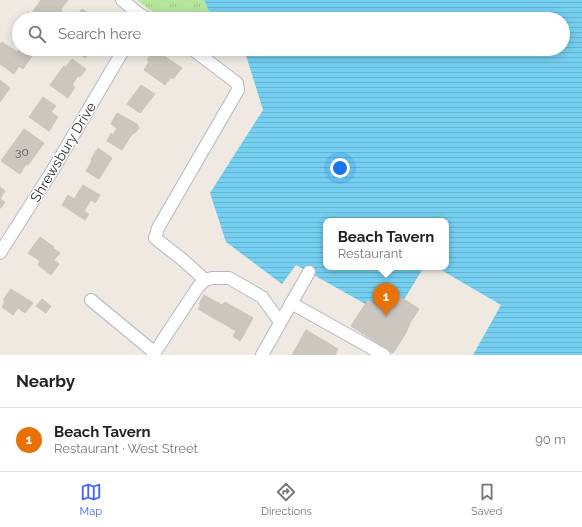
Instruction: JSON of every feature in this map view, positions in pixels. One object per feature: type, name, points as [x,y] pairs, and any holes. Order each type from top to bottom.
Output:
[{"type":"street","points":[[122,0],[136,12]]},
{"type":"street","name":"Shrewsbury Drive","points":[[0,253],[58,161],[120,56]]},
{"type":"street","points":[[201,56],[237,83],[238,90],[158,228],[156,238],[205,280]]},
{"type":"street","points":[[262,355],[309,272]]},
{"type":"street","points":[[91,300],[154,354],[198,287],[205,280],[219,277],[229,278],[246,287],[262,297],[280,322]]},
{"type":"street","points":[[291,303],[384,355]]},
{"type":"green space","points":[[137,0],[204,0],[210,12],[153,12]]},
{"type":"water","points":[[204,0],[582,0],[582,355],[473,355],[501,305],[441,270],[449,270],[449,218],[323,218],[323,270],[422,270],[392,319],[296,265],[282,284],[226,242],[210,193],[263,110],[246,56],[570,56],[570,12],[210,12]]},
{"type":"building","points":[[41,0],[68,0],[61,9],[61,12],[32,12]]},
{"type":"building","points":[[2,42],[12,49],[12,56],[32,56],[23,69],[19,66],[14,74],[0,64],[0,44]]},
{"type":"building","points":[[150,56],[164,56],[182,68],[173,79],[171,77],[165,85],[144,70],[149,62],[147,60]]},
{"type":"building","points":[[72,59],[86,69],[80,77],[78,76],[72,85],[75,87],[68,98],[50,85],[64,66],[66,67]]},
{"type":"building","points":[[0,80],[10,88],[0,102]]},
{"type":"building","points":[[141,85],[155,94],[140,113],[127,104]]},
{"type":"building","points":[[43,97],[56,106],[51,112],[58,117],[49,131],[29,117]]},
{"type":"building","points":[[117,113],[137,124],[139,128],[132,134],[122,150],[107,141],[111,133],[113,135],[117,128],[111,124]]},
{"type":"building","points":[[24,129],[44,143],[28,165],[26,164],[20,174],[1,161]]},
{"type":"building","points":[[98,148],[112,158],[99,179],[86,171]]},
{"type":"building","points":[[83,185],[100,195],[95,203],[91,200],[84,211],[89,214],[85,220],[62,205],[68,195],[74,199]]},
{"type":"building","points":[[0,187],[5,191],[0,199]]},
{"type":"building","points":[[0,199],[5,202],[1,208],[0,208]]},
{"type":"building","points":[[40,237],[60,253],[54,260],[59,264],[51,275],[38,265],[40,261],[28,253]]},
{"type":"building","points":[[11,289],[33,303],[25,313],[18,308],[13,315],[2,307],[5,302],[3,300]]},
{"type":"building","points":[[390,290],[419,309],[393,353],[351,326],[368,300],[379,307]]},
{"type":"building","points":[[204,295],[222,305],[225,302],[253,318],[240,341],[233,336],[236,331],[198,309]]},
{"type":"building","points":[[42,299],[51,306],[46,313],[36,306]]},
{"type":"building","points":[[306,330],[338,349],[335,355],[292,355]]},
{"type":"place","name":"Beach Tavern","points":[[386,316]]}]
